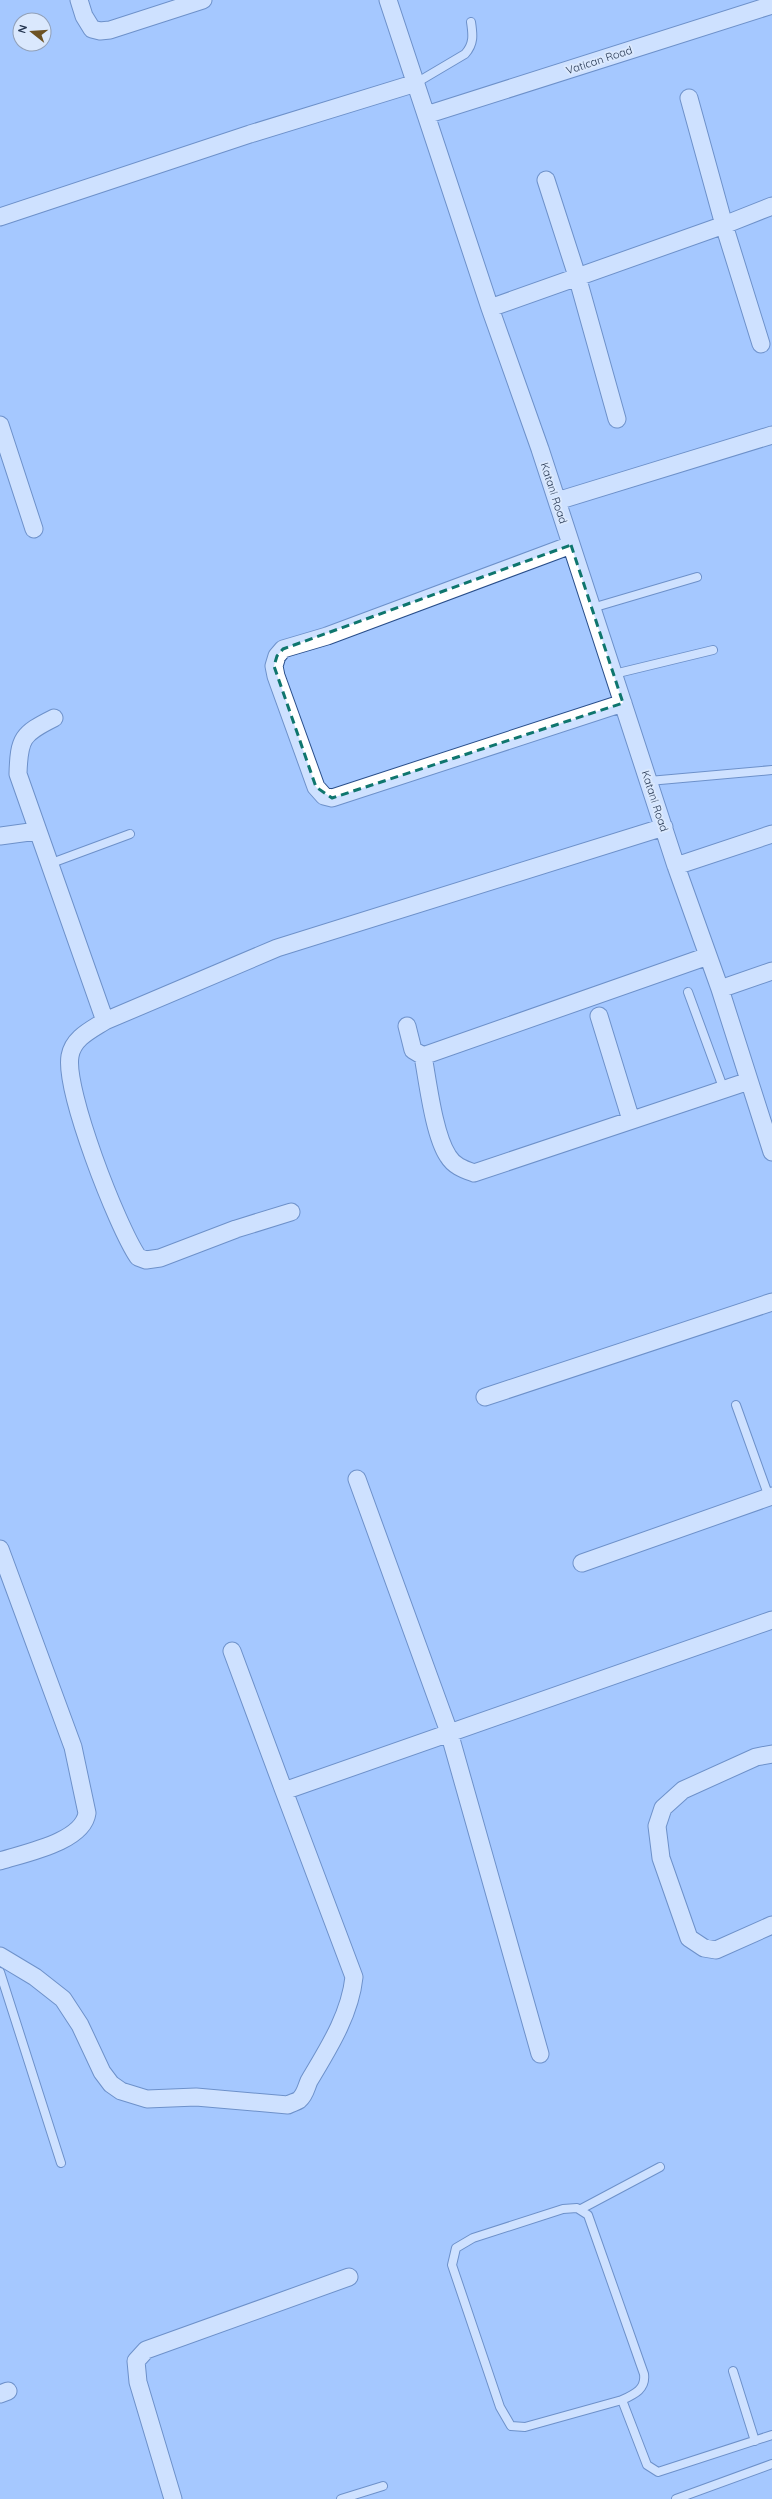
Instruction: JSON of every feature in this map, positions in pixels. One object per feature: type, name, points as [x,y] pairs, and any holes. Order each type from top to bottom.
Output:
[{"type":"street","points":[[79,0],[84,16],[92,28],[100,31],[110,30],[202,0]]},
{"type":"street","name":"Katani Road","points":[[388,0],[490,308],[540,449],[676,866],[720,989],[772,1150]]},
{"type":"street","name":"Vatican Road","points":[[426,116],[772,5]]},
{"type":"street","points":[[0,217],[250,134],[416,83]]},
{"type":"street","points":[[689,98],[724,225],[761,344]]},
{"type":"street","points":[[546,180],[577,276],[617,419]]},
{"type":"street","points":[[490,308],[724,225],[772,206]]},
{"type":"street","points":[[0,425],[34,529]]},
{"type":"street","points":[[557,501],[772,435]]},
{"type":"street","points":[[572,545],[327,636],[284,649],[277,656],[274,666],[276,676],[316,787],[324,796],[332,798],[623,703]]},
{"type":"street","points":[[54,718],[31,730],[22,741],[18,752],[18,774],[105,1021]]},
{"type":"street","points":[[291,1212],[236,1229],[160,1258],[146,1260],[138,1257],[107,1190],[68,1075],[70,1055],[79,1038],[105,1021],[277,948],[664,827]]},
{"type":"street","points":[[0,836],[37,831]]},
{"type":"street","points":[[676,866],[772,834]]},
{"type":"street","points":[[422,1056],[708,956]]},
{"type":"street","points":[[720,989],[772,970]]},
{"type":"street","points":[[599,1016],[631,1120]]},
{"type":"street","points":[[407,1026],[413,1050],[422,1056],[441,1141],[448,1157],[459,1168],[474,1173],[749,1081]]},
{"type":"street","points":[[485,1397],[772,1302]]},
{"type":"street","points":[[357,1479],[449,1732],[540,2054]]},
{"type":"street","points":[[582,1563],[771,1497]]},
{"type":"street","points":[[0,1549],[73,1747],[87,1813],[86,1821],[79,1830],[68,1838],[0,1861]]},
{"type":"street","points":[[284,1791],[449,1732],[488,1721],[772,1620]]},
{"type":"street","points":[[0,1956],[35,1977],[63,1999],[80,2025],[102,2072],[111,2084],[121,2091],[146,2099],[196,2097],[272,2105],[288,2105],[298,2100],[305,2093],[308,2083],[337,2033],[352,1988],[354,1977],[232,1651]]},
{"type":"street","points":[[772,1754],[756,1757],[683,1790],[663,1808],[657,1826],[661,1858],[689,1938],[704,1948],[716,1950],[772,1925]]},
{"type":"street","points":[[173,2499],[138,2382],[136,2361],[146,2350],[349,2278]]},
{"type":"lane","points":[[416,83],[465,54],[471,47],[474,36],[471,22]]},
{"type":"lane","points":[[592,608],[697,576]]},
{"type":"lane","points":[[614,674],[713,650]]},
{"type":"lane","points":[[649,781],[772,770]]},
{"type":"lane","points":[[49,864],[130,834]]},
{"type":"lane","points":[[688,992],[724,1090]]},
{"type":"lane","points":[[736,1405],[771,1497]]},
{"type":"lane","points":[[0,1972],[62,2163]]},
{"type":"lane","points":[[580,2209],[588,2215],[603,2253],[644,2374],[644,2382],[640,2390],[622,2400],[525,2427],[511,2426],[500,2408],[452,2265],[456,2248],[473,2238],[562,2209],[580,2209],[660,2167]]},
{"type":"lane","points":[[733,2371],[755,2441]]},
{"type":"lane","points":[[622,2400],[647,2465],[658,2472],[772,2435]]},
{"type":"lane","points":[[676,2499],[772,2464]]},
{"type":"lane","points":[[340,2499],[383,2486]]},
{"type":"highlighted area","points":[[571,545],[623,703],[332,798],[316,787],[274,666],[277,656],[283,649]]}]
